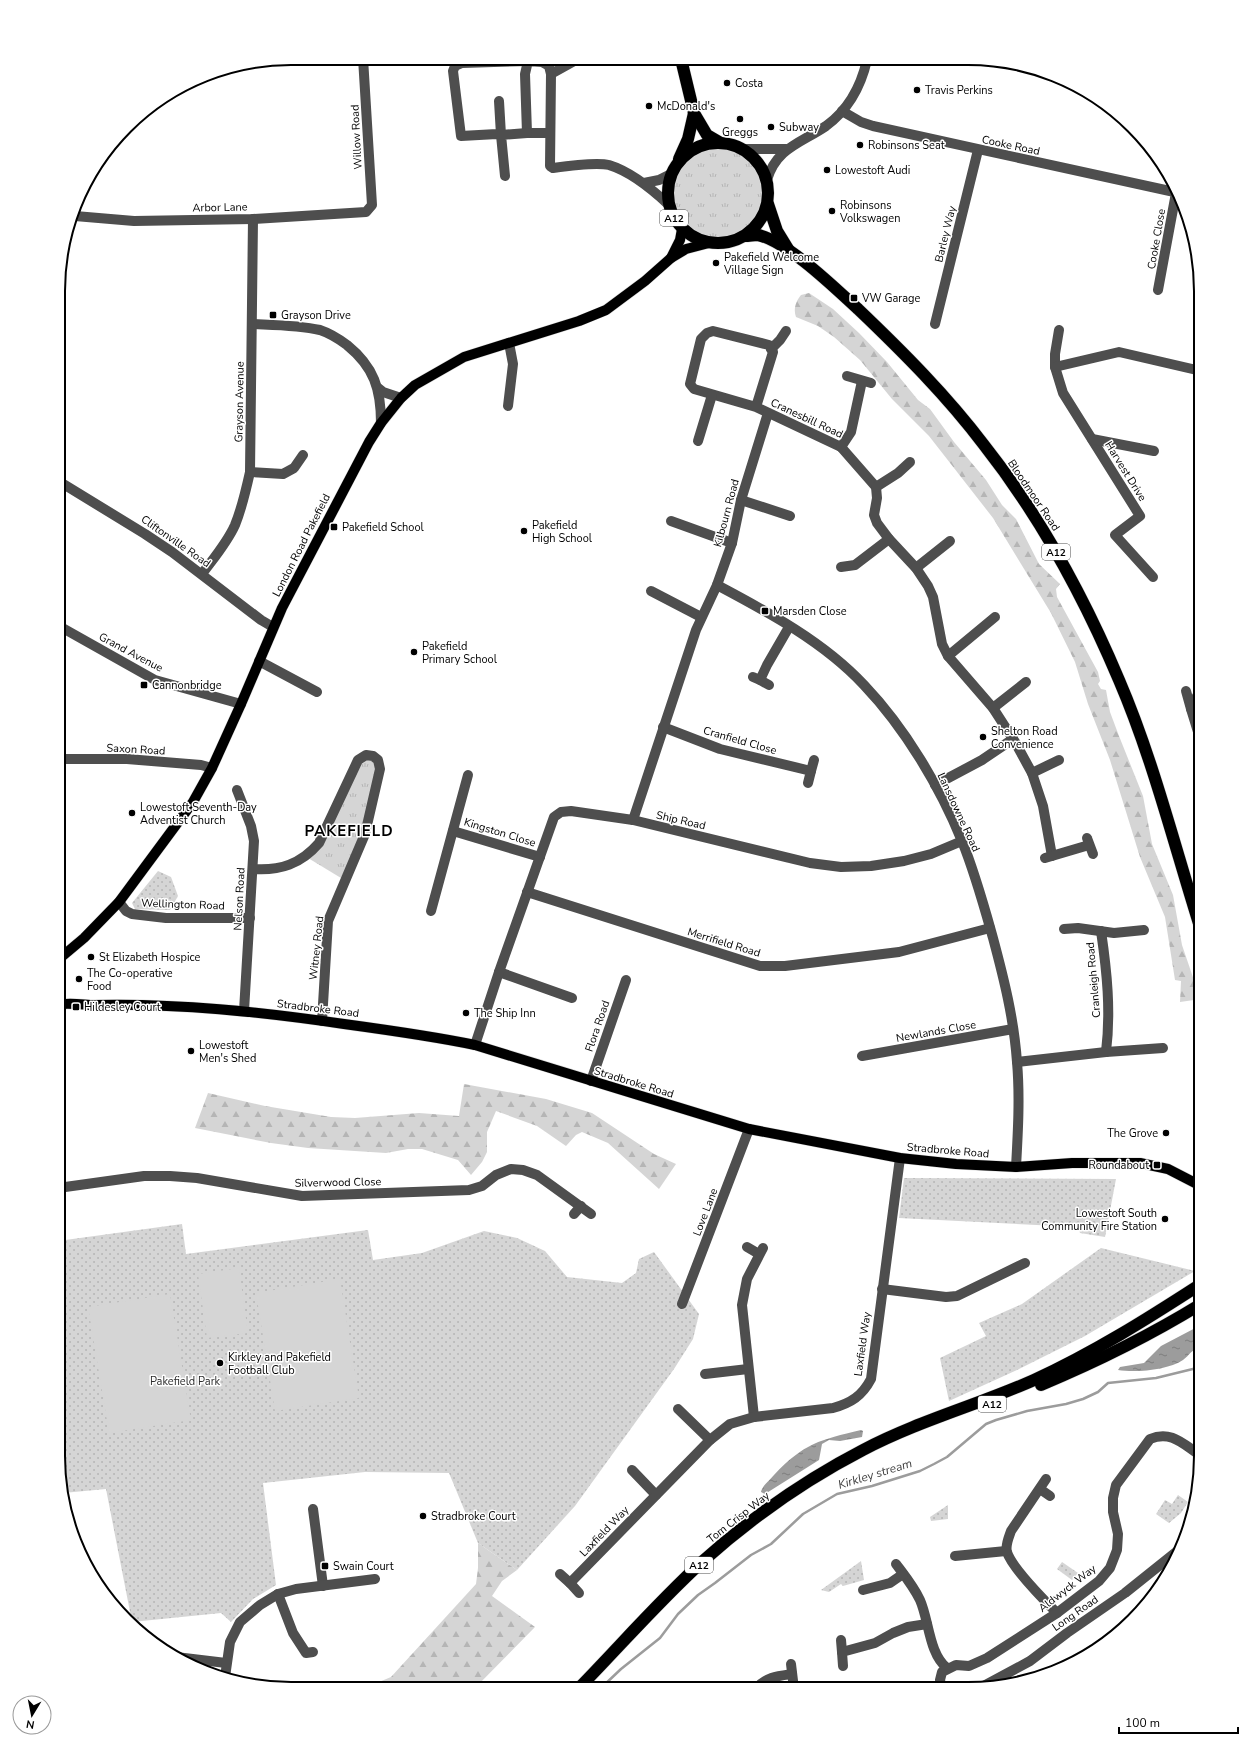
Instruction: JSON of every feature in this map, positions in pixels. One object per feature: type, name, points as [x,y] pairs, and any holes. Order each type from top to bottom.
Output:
[{"type":"highway","name":"A12","points":[[682,65],[694,113],[707,135],[719,142]]},
{"type":"highway","name":"A12","points":[[679,161],[687,153],[708,143],[719,142],[732,144],[744,149],[758,162],[767,180],[769,192],[768,204],[764,216],[756,227],[745,236],[734,241],[721,244],[709,243],[694,238],[682,229],[674,218],[669,205],[668,190],[671,174],[679,161],[688,138],[694,113]]},
{"type":"highway","name":"Bloodmoor Road","points":[[768,204],[777,231],[789,250]]},
{"type":"highway","name":"Bloodmoor Road","points":[[745,236],[758,235],[789,250],[849,301],[888,337],[946,398],[985,445],[1029,508],[1059,556],[1100,636],[1129,704],[1194,908]]},
{"type":"highway","name":"A12","points":[[839,1465],[863,1450],[889,1438],[1002,1393],[1063,1366],[1139,1324],[1194,1289]]},
{"type":"highway","name":"A12","points":[[839,1465],[926,1427],[1006,1400],[1092,1364],[1142,1338],[1194,1308]]},
{"type":"highway","name":"Tom Crisp Way","points":[[585,1682],[708,1557],[778,1502],[839,1465]]},
{"type":"main road","points":[[671,258],[680,240],[682,229]]},
{"type":"main road","points":[[671,258],[686,249],[709,243]]},
{"type":"main road","name":"London Road Pakefield","points":[[65,954],[84,938],[119,902],[192,802],[212,768],[241,704],[273,627],[335,505],[381,423],[401,398],[415,385],[464,357],[579,321],[606,310],[633,290],[671,258]]},
{"type":"main road","name":"Stradbroke Road","points":[[65,1003],[79,1006],[132,1004],[244,1011],[441,1038],[475,1045],[749,1129],[900,1158],[956,1164],[1016,1166],[1072,1163],[1140,1163],[1168,1170],[1194,1183]]},
{"type":"street","name":"Willow Road","points":[[363,65],[372,205],[366,212]]},
{"type":"street","points":[[454,65],[452,71],[461,136],[549,133]]},
{"type":"street","points":[[527,65],[525,74],[527,133]]},
{"type":"street","points":[[547,65],[549,66],[551,74],[549,163],[553,168],[581,165],[609,165],[644,183],[669,205]]},
{"type":"street","points":[[551,74],[567,65]]},
{"type":"street","points":[[767,180],[774,162],[786,149],[826,125],[842,111],[858,88],[866,65]]},
{"type":"street","points":[[499,101],[505,176]]},
{"type":"street","name":"Cooke Road","points":[[842,111],[861,122],[873,126],[1171,192]]},
{"type":"street","points":[[744,149],[786,149]]},
{"type":"street","name":"Barley Way","points":[[935,324],[978,150]]},
{"type":"street","points":[[644,183],[659,180],[671,174]]},
{"type":"street","name":"Cooke Close","points":[[1158,290],[1176,202]]},
{"type":"street","name":"Arbor Lane","points":[[78,216],[134,221],[254,219],[366,212]]},
{"type":"street","name":"Grayson Avenue","points":[[202,574],[225,544],[235,526],[250,472],[254,219]]},
{"type":"street","points":[[252,324],[303,327],[322,331],[339,339],[353,350],[366,364],[378,388],[381,407],[381,423]]},
{"type":"street","name":"Harvest Drive","points":[[1059,330],[1054,367],[1063,393],[1140,516],[1115,535],[1153,577]]},
{"type":"street","name":"Cranesbill Road","points":[[771,348],[769,345],[713,331],[707,333],[701,339],[690,384],[694,389],[756,407],[841,447],[876,487]]},
{"type":"street","points":[[756,407],[773,352],[771,348],[780,340],[786,331]]},
{"type":"street","points":[[508,406],[513,364],[509,343]]},
{"type":"street","points":[[1054,367],[1119,352],[1194,369]]},
{"type":"street","points":[[841,447],[851,432],[866,382],[847,376]]},
{"type":"street","points":[[378,388],[383,392],[401,398]]},
{"type":"street","points":[[698,441],[712,395]]},
{"type":"street","name":"Kilbourn Road","points":[[633,820],[663,727],[701,618],[717,586],[732,543],[741,500],[768,413]]},
{"type":"street","name":"Harvest Drive","points":[[1092,439],[1154,451]]},
{"type":"street","points":[[250,472],[283,474],[294,468],[302,455]]},
{"type":"street","points":[[910,462],[898,473],[876,487],[877,498],[874,515],[876,523],[916,568],[928,586],[933,597],[942,644],[948,656],[993,708],[1013,739],[1032,773],[1043,806],[1049,857],[1090,845]]},
{"type":"street","name":"Cliftonville Road","points":[[65,485],[145,534],[202,574],[260,620],[273,627]]},
{"type":"street","points":[[741,500],[790,516]]},
{"type":"street","points":[[671,521],[732,543]]},
{"type":"street","points":[[841,567],[855,564],[889,539]]},
{"type":"street","points":[[916,568],[950,541]]},
{"type":"street","name":"Lansdowne Road","points":[[717,586],[756,606],[789,627],[832,656],[864,685],[900,729],[934,785],[962,841],[978,885],[1006,986],[1017,1062],[1019,1097],[1016,1166]]},
{"type":"street","points":[[651,591],[701,618]]},
{"type":"street","points":[[948,656],[993,615],[1002,625]]},
{"type":"street","points":[[769,685],[756,679],[767,665],[789,627]]},
{"type":"street","name":"Grand Avenue","points":[[65,629],[155,680],[182,689],[241,704]]},
{"type":"street","points":[[258,661],[317,692]]},
{"type":"street","points":[[993,708],[1026,682]]},
{"type":"street","points":[[1186,691],[1194,719]]},
{"type":"street","points":[[1191,709],[1194,702]]},
{"type":"street","name":"Cranfield Close","points":[[663,727],[720,749],[811,771]]},
{"type":"street","points":[[934,785],[982,760],[1013,739]]},
{"type":"street","name":"Witney Road","points":[[253,869],[268,870],[283,868],[312,851],[319,843],[358,760],[366,754],[373,756],[378,760],[380,769],[365,834],[328,921],[322,1021]]},
{"type":"street","name":"Saxon Road","points":[[65,758],[127,759],[201,765],[212,768]]},
{"type":"street","points":[[808,783],[814,760]]},
{"type":"street","points":[[1032,773],[1059,761]]},
{"type":"street","name":"Kingston Close","points":[[431,910],[468,775]]},
{"type":"street","name":"Nelson Road","points":[[237,790],[251,826],[254,841],[244,1011]]},
{"type":"street","name":"Ship Road","points":[[475,1045],[499,972],[554,817],[561,812],[571,811],[633,820],[810,863],[841,867],[872,866],[904,861],[931,854],[962,841]]},
{"type":"street","name":"Kingston Close","points":[[453,831],[540,857]]},
{"type":"street","name":"Merrifield Road","points":[[527,892],[760,966],[785,966],[899,952],[990,928]]},
{"type":"street","name":"Wellington Road","points":[[119,902],[126,911],[132,914],[166,918],[250,918]]},
{"type":"street","name":"Cranleigh Road","points":[[1068,932],[1101,931],[1114,933],[1141,928]]},
{"type":"street","name":"Cranleigh Road","points":[[1101,931],[1107,975],[1109,1019],[1106,1052]]},
{"type":"street","points":[[499,972],[572,998]]},
{"type":"street","name":"Flora Road","points":[[591,1081],[626,980]]},
{"type":"street","name":"Newlands Close","points":[[862,1056],[1013,1029]]},
{"type":"street","points":[[1017,1062],[1106,1052],[1158,1051]]},
{"type":"street","name":"Love Lane","points":[[682,1304],[749,1129]]},
{"type":"street","name":"Laxfield Way","points":[[570,1584],[710,1440],[730,1424],[754,1417],[833,1408],[857,1398],[865,1390],[871,1379],[900,1158]]},
{"type":"street","name":"Silverwood Close","points":[[65,1187],[144,1176],[170,1176],[197,1178],[302,1196],[469,1190],[482,1186],[496,1175],[511,1169],[523,1170],[536,1175],[591,1214]]},
{"type":"street","points":[[574,1214],[580,1206]]},
{"type":"street","points":[[747,1247],[761,1251],[747,1278],[742,1305],[754,1417]]},
{"type":"street","points":[[882,1289],[946,1297],[957,1296],[1025,1262]]},
{"type":"street","points":[[705,1374],[748,1369]]},
{"type":"street","points":[[678,1409],[710,1440]]},
{"type":"street","name":"Aldwyck Way","points":[[948,1668],[956,1665],[969,1666],[987,1658],[1056,1613],[1099,1581],[1110,1568],[1117,1550],[1118,1534],[1113,1505],[1116,1485],[1150,1439],[1158,1435],[1167,1435],[1175,1438],[1194,1451]]},
{"type":"street","points":[[632,1470],[656,1495]]},
{"type":"street","points":[[1046,1479],[1011,1531],[1006,1551],[1010,1559],[1029,1584],[1056,1613]]},
{"type":"street","points":[[1040,1489],[1050,1496]]},
{"type":"street","points":[[313,1509],[319,1520],[323,1586]]},
{"type":"street","points":[[955,1556],[966,1550],[1006,1551]]},
{"type":"street","name":"Long Road","points":[[994,1681],[1030,1661],[1125,1592],[1171,1556]]},
{"type":"street","points":[[896,1564],[912,1585],[920,1599],[926,1614],[927,1624],[934,1647],[943,1664],[948,1668],[942,1672],[940,1682]]},
{"type":"street","points":[[560,1574],[579,1593]]},
{"type":"street","points":[[863,1590],[890,1583],[904,1574]]},
{"type":"street","points":[[225,1672],[230,1642],[240,1622],[260,1605],[278,1594],[296,1589],[323,1586],[369,1577]]},
{"type":"street","points":[[278,1594],[293,1633],[310,1653]]},
{"type":"street","points":[[842,1652],[875,1643],[908,1627],[927,1624]]},
{"type":"street","points":[[841,1640],[843,1666]]},
{"type":"street","points":[[193,1660],[226,1663]]},
{"type":"street","points":[[762,1682],[791,1669],[793,1682]]},
{"type":"green space","points":[[718,148],[735,152],[750,161],[759,176],[763,193],[759,210],[750,225],[735,234],[718,238],[701,234],[686,225],[677,210],[673,193],[677,176],[686,161],[701,152]]},
{"type":"green space","points":[[809,293],[833,309],[887,362],[918,400],[930,409],[954,442],[986,480],[1002,505],[1016,519],[1039,564],[1060,584],[1056,589],[1057,597],[1098,672],[1100,681],[1098,684],[1101,689],[1106,690],[1110,712],[1143,796],[1152,844],[1173,895],[1182,945],[1194,980],[1194,1000],[1180,1002],[1181,981],[1175,980],[1165,917],[1140,857],[1110,760],[1088,704],[1075,662],[1051,613],[993,518],[929,436],[892,399],[860,360],[834,337],[818,326],[796,317],[795,308],[801,295]]},
{"type":"green space","points":[[368,757],[377,766],[361,837],[341,878],[308,858],[360,764]]},
{"type":"green space","points":[[158,871],[171,877],[178,896],[170,910],[135,909],[132,903]]},
{"type":"green space","points":[[464,1084],[546,1099],[592,1113],[654,1154],[676,1164],[659,1189],[608,1143],[582,1132],[576,1135],[566,1146],[537,1126],[496,1111],[487,1132],[487,1152],[482,1162],[471,1175],[458,1160],[422,1149],[408,1149],[386,1153],[308,1148],[271,1143],[195,1128],[208,1093],[265,1106],[331,1117],[355,1118],[419,1113],[459,1116]]},
{"type":"green space","points":[[904,1178],[1116,1179],[1105,1237],[1080,1233],[1078,1227],[899,1218]]},
{"type":"green space","name":"Pakefield Park","points":[[182,1224],[186,1254],[368,1230],[373,1260],[422,1253],[484,1231],[517,1238],[545,1251],[567,1277],[622,1283],[636,1273],[639,1259],[654,1252],[699,1314],[693,1339],[674,1369],[575,1506],[517,1570],[478,1543],[449,1473],[365,1472],[263,1483],[276,1585],[253,1599],[231,1622],[221,1613],[137,1621],[131,1616],[106,1489],[68,1493],[65,1471],[65,1240]]},
{"type":"green space","points":[[1101,1248],[1194,1271],[1085,1336],[1017,1370],[949,1401],[940,1358],[986,1336],[979,1323],[1022,1304]]},
{"type":"green space","points":[[239,1268],[248,1333],[207,1338],[198,1274]]},
{"type":"green space","points":[[340,1279],[359,1398],[275,1411],[256,1293]]},
{"type":"green space","points":[[170,1294],[191,1420],[109,1433],[88,1307]]},
{"type":"green space","points":[[1178,1495],[1188,1502],[1181,1513],[1169,1523],[1156,1514],[1165,1500],[1172,1504]]},
{"type":"green space","points":[[948,1505],[948,1519],[931,1521],[930,1517]]},
{"type":"green space","points":[[478,1543],[517,1570],[502,1581],[492,1596],[535,1627],[481,1682],[379,1682],[391,1677],[476,1584],[478,1568]]},
{"type":"green space","points":[[861,1561],[864,1580],[843,1586],[841,1584],[829,1592],[821,1590]]},
{"type":"green space","points":[[1062,1562],[1078,1573],[1072,1580],[1057,1569]]},
{"type":"water","points":[[1194,1329],[1194,1351],[1183,1360],[1169,1366],[1152,1370],[1118,1370],[1120,1367],[1144,1363],[1161,1346]]},
{"type":"water","points":[[861,1430],[863,1431],[862,1437],[840,1441],[829,1440],[822,1444],[819,1460],[765,1494],[761,1492],[764,1485],[785,1464],[804,1449],[823,1440]]},
{"type":"waterway","name":"Kirkley stream","points":[[607,1682],[621,1669],[660,1638],[678,1614],[698,1595],[751,1555],[771,1544],[803,1514],[837,1494],[872,1486],[920,1471],[947,1457],[986,1424],[996,1420],[1027,1411],[1066,1404],[1083,1399],[1098,1392],[1108,1383],[1156,1378],[1194,1369]]},
{"type":"place","name":"Costa","points":[[727,83]]},
{"type":"place","name":"Travis Perkins","points":[[917,90]]},
{"type":"place","name":"McDonald's","points":[[649,106]]},
{"type":"place","name":"Greggs","points":[[740,119]]},
{"type":"place","name":"Subway","points":[[771,127]]},
{"type":"place","name":"Robinsons Seat","points":[[860,145]]},
{"type":"place","name":"Lowestoft Audi","points":[[827,170]]},
{"type":"place","name":"Robinsons Volkswagen","points":[[832,211]]},
{"type":"place","name":"Pakefield Welcome Village Sign","points":[[716,263]]},
{"type":"place","name":"VW Garage","points":[[854,298]]},
{"type":"place","name":"Grayson Drive","points":[[273,315]]},
{"type":"place","name":"Pakefield School","points":[[334,527]]},
{"type":"place","name":"Pakefield High School","points":[[524,531]]},
{"type":"place","name":"Marsden Close","points":[[765,611]]},
{"type":"place","name":"Pakefield Primary School","points":[[414,652]]},
{"type":"place","name":"Cannonbridge","points":[[144,685]]},
{"type":"place","name":"Shelton Road Convenience","points":[[983,737]]},
{"type":"place","name":"Lowestoft Seventh-Day Adventist Church","points":[[132,813]]},
{"type":"place","name":"St Elizabeth Hospice","points":[[91,957]]},
{"type":"place","name":"The Co-operative Food","points":[[79,979]]},
{"type":"place","name":"Hildesley Court","points":[[76,1007]]},
{"type":"place","name":"The Ship Inn","points":[[466,1013]]},
{"type":"place","name":"Lowestoft Men's Shed","points":[[191,1051]]},
{"type":"place","name":"The Grove","points":[[1166,1133]]},
{"type":"place","name":"Roundabout","points":[[1157,1165]]},
{"type":"place","name":"Lowestoft South Community Fire Station","points":[[1165,1219]]},
{"type":"place","name":"Kirkley and Pakefield Football Club","points":[[220,1363]]},
{"type":"place","name":"Stradbroke Court","points":[[423,1516]]},
{"type":"place","name":"Swain Court","points":[[325,1566]]},
{"type":"district","name":"PAKEFIELD","points":[[349,831]]}]
